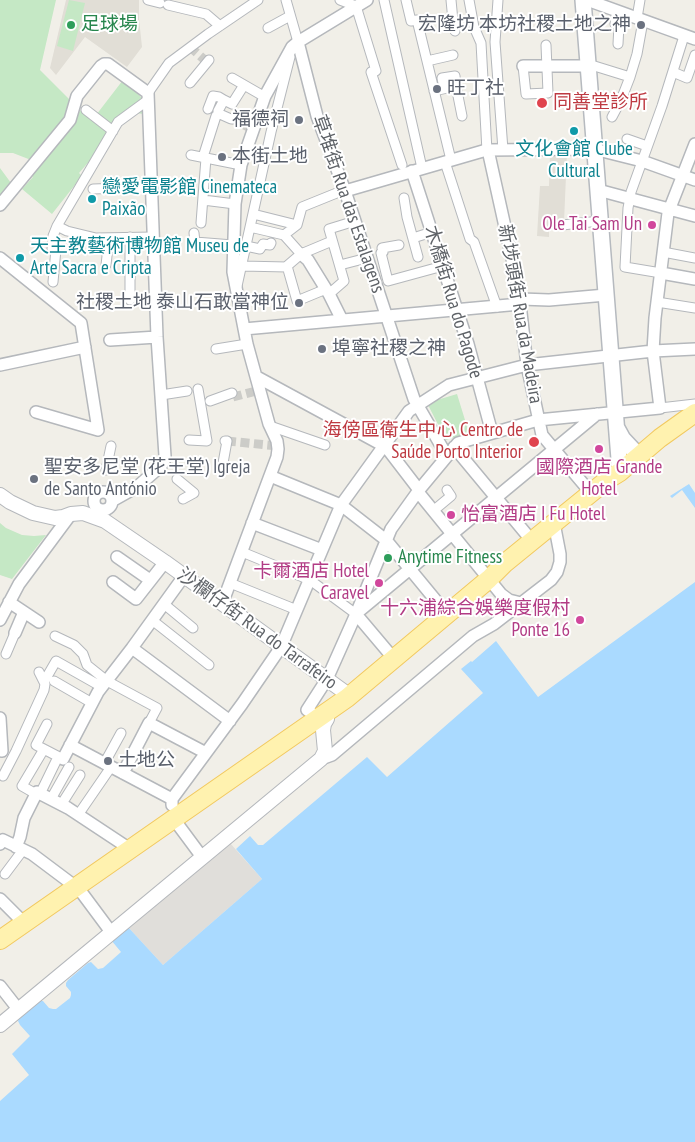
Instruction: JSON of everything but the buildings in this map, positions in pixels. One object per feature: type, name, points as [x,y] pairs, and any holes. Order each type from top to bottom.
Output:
[{"type":"main road","points":[[0,940],[24,923],[79,890],[177,814],[315,725],[489,580],[508,567],[617,477],[620,472],[583,0]]},
{"type":"main road","points":[[489,580],[505,563],[607,480],[620,472],[660,438],[695,413]]},
{"type":"main road","points":[[615,419],[623,439],[639,456]]},
{"type":"main road","points":[[0,950],[177,814]]},
{"type":"street","points":[[148,0],[164,4],[185,4],[206,14],[220,26]]},
{"type":"street","points":[[53,282],[56,250],[52,250],[53,236],[57,226],[118,122],[148,97],[169,63],[258,0]]},
{"type":"street","name":"草堆街 Rua das Estalagens","points":[[286,0],[295,45],[317,116],[345,190],[416,405],[450,452],[496,498],[532,541]]},
{"type":"street","points":[[340,0],[356,6]]},
{"type":"street","points":[[222,604],[278,455],[278,446],[270,426],[247,344],[233,272],[234,208],[241,165],[265,98],[295,45],[367,0]]},
{"type":"street","points":[[384,0],[412,168]]},
{"type":"street","points":[[406,0],[412,20],[417,20],[434,90],[448,161],[470,239],[474,242],[496,307]]},
{"type":"street","points":[[451,0],[455,31]]},
{"type":"street","points":[[469,0],[474,28],[481,43],[488,150]]},
{"type":"street","points":[[498,0],[495,42],[503,150]]},
{"type":"street","points":[[587,0],[690,38],[673,72],[630,198],[625,267],[695,279]]},
{"type":"street","points":[[612,118],[622,100],[637,54],[640,0]]},
{"type":"street","points":[[356,6],[376,71],[371,72],[412,168]]},
{"type":"street","points":[[617,11],[614,24],[619,25],[618,44]]},
{"type":"street","points":[[268,28],[290,16]]},
{"type":"street","points":[[546,44],[547,66],[548,93],[526,94],[523,66],[547,66],[588,65],[630,77]]},
{"type":"street","points":[[237,288],[271,132],[295,45]]},
{"type":"street","points":[[427,61],[452,55]]},
{"type":"street","points":[[673,72],[687,78],[695,55]]},
{"type":"street","points":[[190,83],[209,60]]},
{"type":"street","points":[[0,495],[33,513],[54,518],[63,517],[94,504],[103,510],[109,507],[112,501],[137,487],[163,463],[165,456],[157,337],[148,97],[113,67],[108,64],[100,66],[77,96],[70,120],[1,203]]},
{"type":"street","points":[[232,78],[265,98]]},
{"type":"street","points":[[208,109],[213,96],[232,104],[244,85]]},
{"type":"street","points":[[434,90],[456,86],[462,116]]},
{"type":"street","points":[[200,223],[205,158],[224,100]]},
{"type":"street","points":[[86,110],[113,131]]},
{"type":"street","points":[[219,114],[231,119]]},
{"type":"street","points":[[254,127],[271,132]]},
{"type":"street","points":[[627,139],[647,146]]},
{"type":"street","points":[[660,408],[653,351],[660,273],[668,213],[695,144]]},
{"type":"street","points":[[284,235],[297,225],[302,207],[345,190],[412,168],[488,150],[594,149],[642,161],[695,180]]},
{"type":"street","name":"新埗頭街 Rua da Madeira","points":[[488,150],[521,302],[527,365],[542,434],[591,493]]},
{"type":"street","points":[[191,155],[241,165]]},
{"type":"street","name":"木橋街 Rua do Pagode","points":[[412,168],[468,344],[492,433]]},
{"type":"street","points":[[93,189],[151,187]]},
{"type":"street","points":[[598,190],[695,216]]},
{"type":"street","points":[[404,198],[418,257]]},
{"type":"street","points":[[203,200],[253,215],[297,225]]},
{"type":"street","points":[[287,267],[297,301],[327,291],[344,281],[329,229],[355,221]]},
{"type":"street","points":[[562,225],[600,221]]},
{"type":"street","points":[[57,226],[67,231],[96,238],[153,237]]},
{"type":"street","points":[[250,227],[284,235],[308,260],[342,320]]},
{"type":"street","points":[[413,238],[432,232]]},
{"type":"street","points":[[194,233],[195,242],[233,245]]},
{"type":"street","points":[[130,237],[130,300]]},
{"type":"street","points":[[106,265],[109,238]]},
{"type":"street","points":[[242,266],[287,267],[301,254],[332,241]]},
{"type":"street","points":[[246,246],[260,249],[263,244],[270,245],[271,243]]},
{"type":"street","points":[[399,245],[382,248],[383,252],[381,253],[388,281],[443,266]]},
{"type":"street","points":[[663,252],[695,258]]},
{"type":"street","points":[[340,265],[381,253]]},
{"type":"street","points":[[0,258],[81,323],[98,431],[36,412]]},
{"type":"street","points":[[244,329],[457,311],[521,302],[606,295]]},
{"type":"street","points":[[657,302],[695,308]]},
{"type":"street","points":[[110,340],[157,337]]},
{"type":"street","points":[[216,349],[247,344]]},
{"type":"street","points":[[0,366],[85,347]]},
{"type":"street","points":[[177,814],[206,753],[282,647],[341,505],[409,411],[449,385],[527,365],[695,348]]},
{"type":"street","points":[[257,377],[386,447],[433,511],[489,580],[505,597],[514,602],[521,603]]},
{"type":"street","points":[[189,440],[207,441],[198,389]]},
{"type":"street","points":[[161,395],[187,391]]},
{"type":"street","points":[[210,401],[232,394]]},
{"type":"street","points":[[321,759],[325,751],[315,725],[327,679],[386,540],[391,529],[418,491],[458,443],[538,420],[597,414],[615,419],[660,408],[695,404]]},
{"type":"street","points":[[356,614],[597,414]]},
{"type":"street","points":[[270,426],[325,445]]},
{"type":"street","points":[[223,463],[228,441],[225,441]]},
{"type":"street","points":[[106,470],[111,446]]},
{"type":"street","points":[[270,476],[341,505],[386,540],[448,614]]},
{"type":"street","points":[[177,479],[194,493],[183,499]]},
{"type":"street","points":[[433,511],[451,496],[447,490]]},
{"type":"street","points":[[0,620],[18,584],[74,513]]},
{"type":"street","name":"沙欄仔街 Rua do Tarrafeiro","points":[[74,513],[83,513],[118,524],[165,562],[327,679],[348,697]]},
{"type":"street","points":[[252,523],[322,550]]},
{"type":"street","points":[[0,1025],[321,759],[332,755],[473,636],[494,624],[551,580],[558,569],[560,556],[555,528]]},
{"type":"street","points":[[242,552],[310,580],[356,614],[394,659]]},
{"type":"street","points":[[116,558],[150,580]]},
{"type":"street","points":[[113,582],[136,598],[165,562]]},
{"type":"street","points":[[56,802],[63,761],[92,702],[184,576]]},
{"type":"street","points":[[230,583],[297,610]]},
{"type":"street","points":[[9,602],[39,622]]},
{"type":"street","points":[[164,604],[194,628]]},
{"type":"street","points":[[6,654],[24,612]]},
{"type":"street","points":[[152,620],[209,665]]},
{"type":"street","points":[[55,636],[74,645],[83,654],[87,665],[104,684]]},
{"type":"street","points":[[132,648],[230,721]]},
{"type":"street","points":[[3,776],[44,690],[45,678],[56,661],[157,708],[123,773]]},
{"type":"street","points":[[45,678],[92,702]]},
{"type":"street","points":[[0,718],[2,751],[4,755],[12,760]]},
{"type":"street","points":[[47,724],[36,745],[63,761]]},
{"type":"street","points":[[149,724],[206,753]]},
{"type":"street","points":[[78,815],[108,766],[121,733]]},
{"type":"street","points":[[70,745],[123,773],[177,814],[202,857]]},
{"type":"street","points":[[44,749],[22,786],[78,815],[130,850]]},
{"type":"street","points":[[5,874],[20,848],[24,818],[38,793],[63,761]]},
{"type":"street","points":[[56,802],[80,774]]},
{"type":"street","points":[[1,842],[32,854],[79,890],[111,932]]},
{"type":"street","points":[[0,899],[24,923]]},
{"type":"street","points":[[0,986],[18,1009]]},
{"type":"shaded area","points":[[66,0],[139,0],[142,47],[127,67],[85,37],[56,75],[50,68]]},
{"type":"shaded area","points":[[550,153],[567,153],[564,222],[560,222],[560,230],[549,229],[549,237],[537,236],[540,186],[549,186]]},
{"type":"shaded area","points":[[230,843],[262,879],[163,965],[128,927]]},
{"type":"green space","points":[[0,0],[56,0],[40,70],[69,99],[70,108],[65,115],[66,118],[31,160],[13,153],[0,153]]},
{"type":"green space","name":"足球場","points":[[69,0],[85,3],[73,51],[57,46]]},
{"type":"green space","points":[[123,80],[141,97],[146,105],[145,114],[133,113],[116,125],[100,149],[79,173],[82,176],[52,214],[22,189],[33,177],[29,173],[81,110],[93,119]]},
{"type":"green space","points":[[0,168],[11,183],[10,189],[0,201]]},
{"type":"green space","points":[[457,394],[469,433],[446,440],[427,403]]},
{"type":"green space","points":[[0,523],[6,528],[22,535],[46,535],[12,579],[0,575]]},
{"type":"water","points":[[689,484],[695,493],[695,508],[682,490],[672,498],[670,496]]},
{"type":"water","points":[[695,582],[695,1142],[0,1142],[0,1101],[29,1075],[12,1054],[30,1036],[20,1025],[19,1019],[37,1001],[43,1001],[49,1008],[56,1009],[70,998],[71,992],[66,986],[68,980],[88,963],[91,962],[98,969],[103,968],[121,952],[111,940],[128,927],[163,965],[262,879],[236,849],[250,836],[258,845],[263,845],[367,757],[387,777],[483,693],[461,669],[496,641],[538,697]]},
{"type":"tunnel","points":[[190,47],[207,62]]},
{"type":"tunnel","points":[[231,119],[253,129]]},
{"type":"tunnel","points":[[233,397],[260,390]]},
{"type":"tunnel","points":[[227,441],[278,446]]},
{"type":"place","name":"足球場","points":[[71,25]]},
{"type":"place","name":"宏隆坊 本坊社稷土地之神","points":[[641,25]]},
{"type":"place","name":"旺丁社","points":[[437,89]]},
{"type":"place","name":"同善堂診所","points":[[542,103]]},
{"type":"place","name":"福德祠","points":[[299,120]]},
{"type":"place","name":"文化會館 Clube Cultural","points":[[574,131]]},
{"type":"place","name":"本街土地","points":[[222,157]]},
{"type":"place","name":"戀愛電影館 Cinemateca Paixão","points":[[92,199]]},
{"type":"place","name":"Ole Tai Sam Un","points":[[652,225]]},
{"type":"place","name":"天主教藝術博物館 Museu de Arte Sacra e Cripta","points":[[20,258]]},
{"type":"place","name":"社稷土地 泰山石敢當神位","points":[[299,303]]},
{"type":"place","name":"埠寧社稷之神","points":[[322,349]]},
{"type":"place","name":"海傍區衛生中心 Centro de Saúde Porto Interior","points":[[534,442]]},
{"type":"place","name":"國際酒店 Grande Hotel","points":[[599,449]]},
{"type":"place","name":"聖安多尼堂 (花王堂) Igreja de Santo António","points":[[34,479]]},
{"type":"place","name":"怡富酒店 I Fu Hotel","points":[[451,515]]},
{"type":"place","name":"Anytime Fitness","points":[[388,558]]},
{"type":"place","name":"卡爾酒店 Hotel Caravel","points":[[379,583]]},
{"type":"place","name":"十六浦綜合娛樂度假村 Ponte 16","points":[[580,620]]},
{"type":"place","name":"土地公","points":[[108,761]]}]
